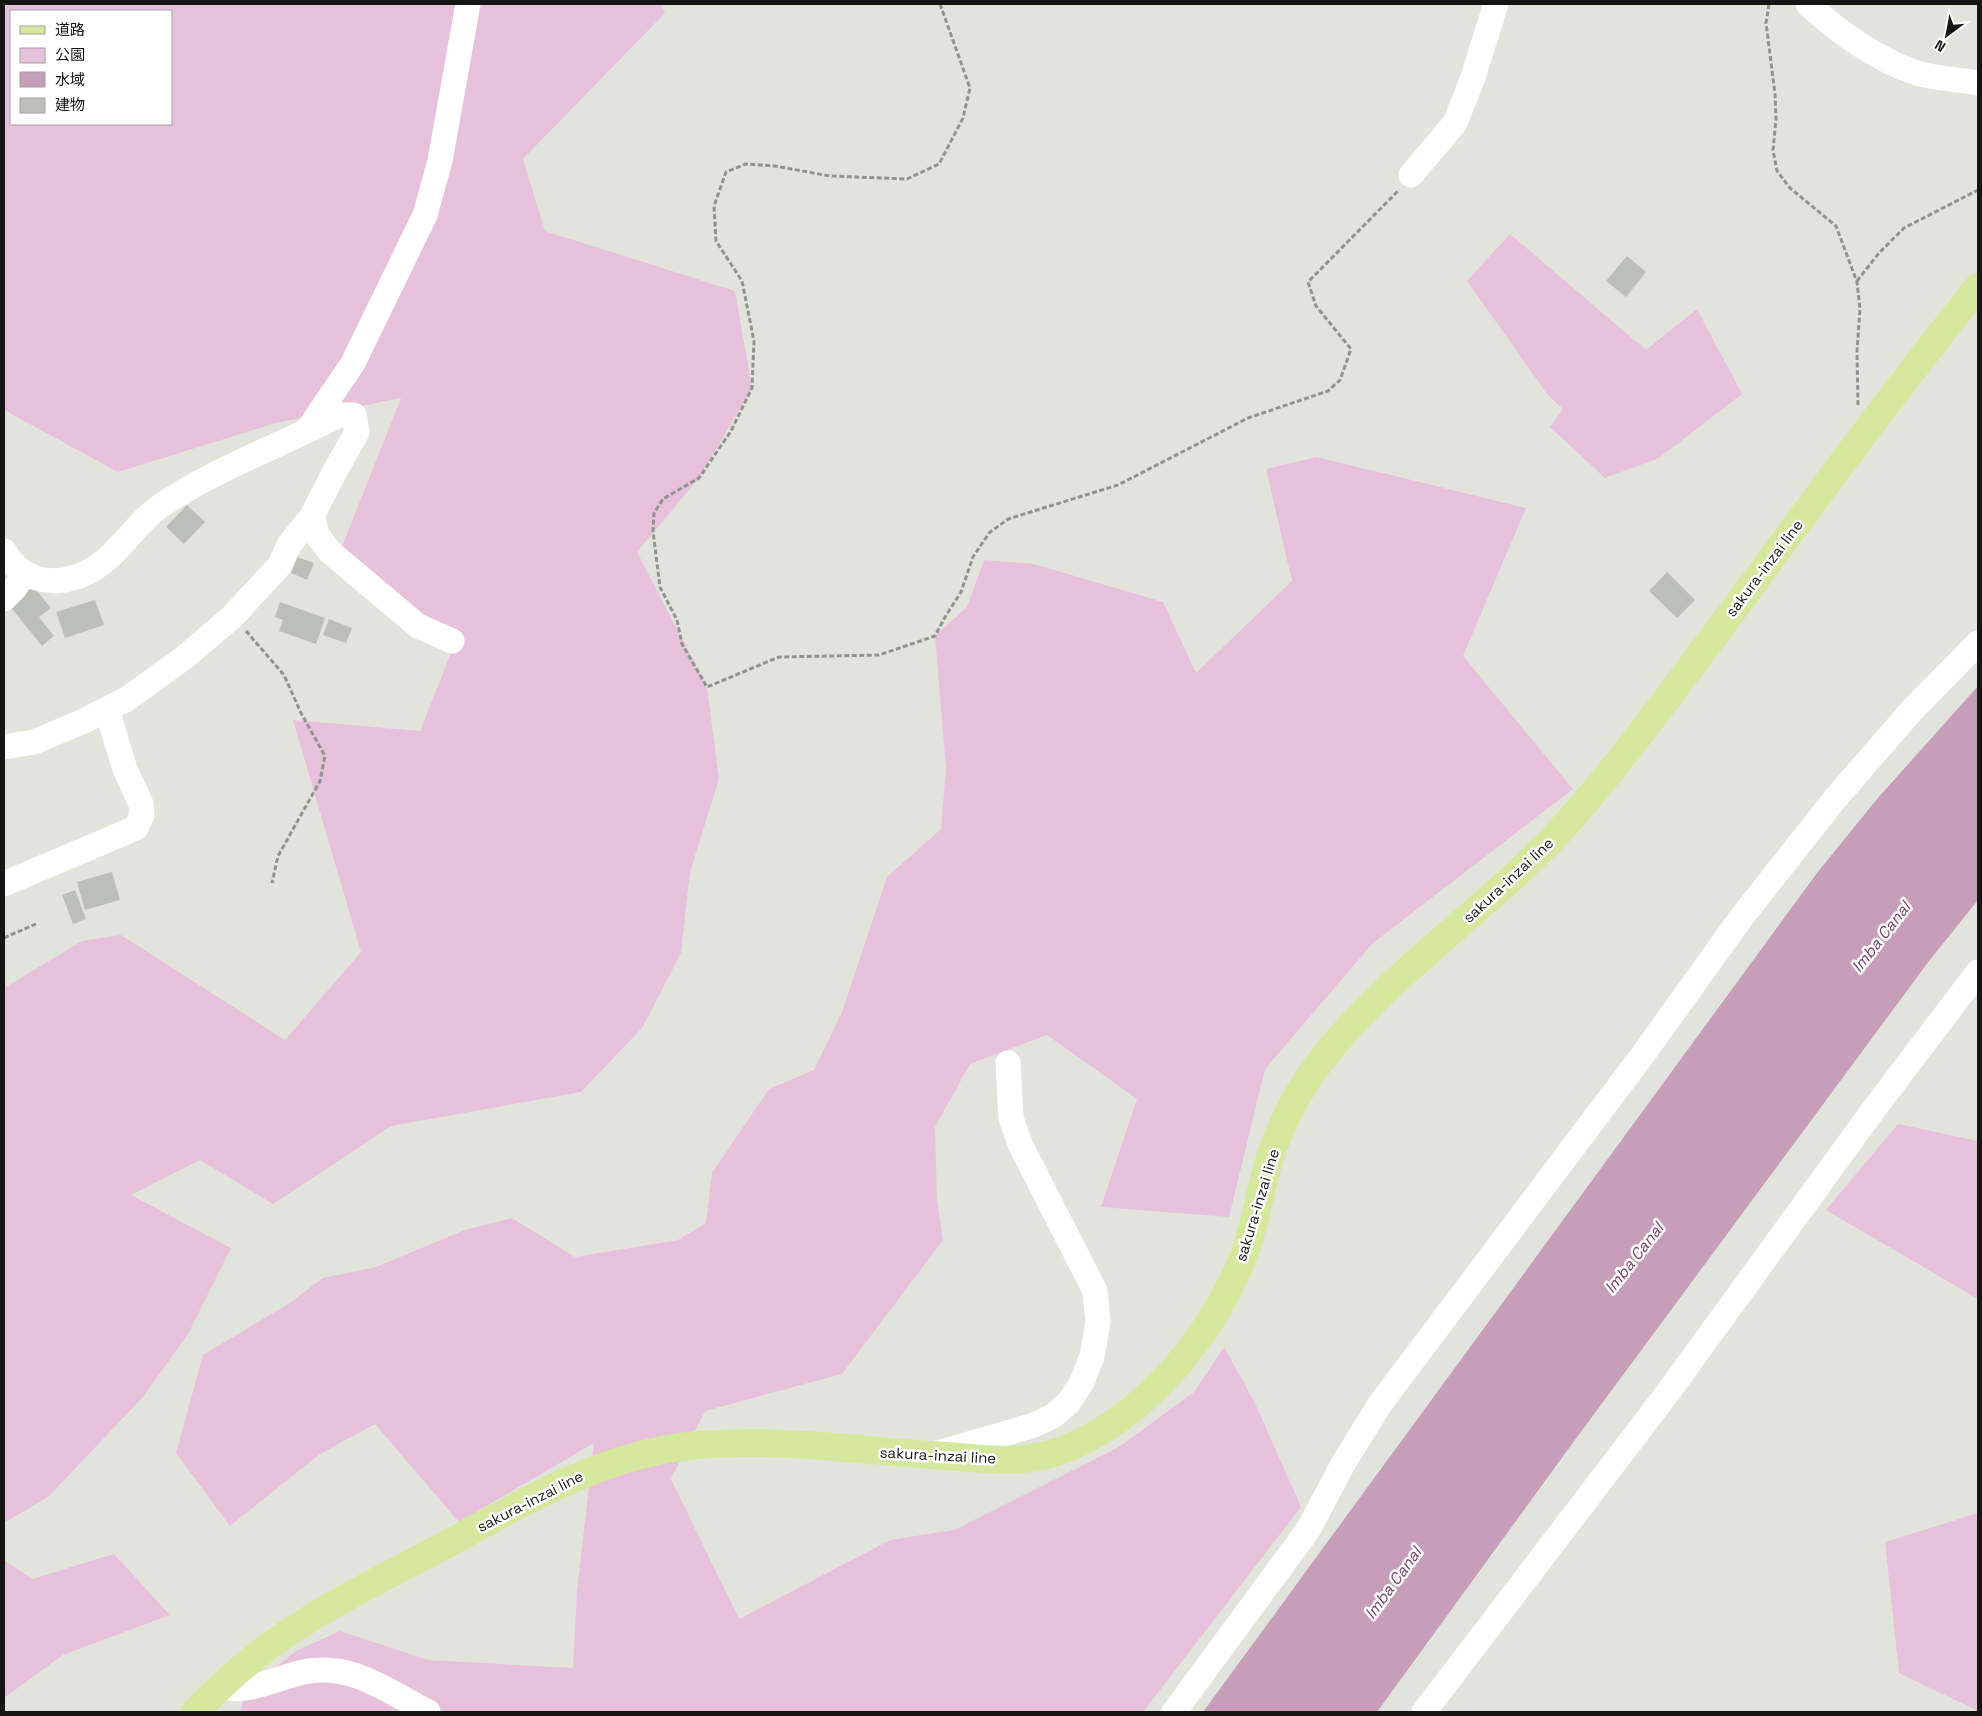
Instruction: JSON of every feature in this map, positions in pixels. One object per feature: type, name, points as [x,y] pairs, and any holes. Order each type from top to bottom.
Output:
[{"type":"main road","name":"sakura-inzai line","points":[[195,1712],[250,1660],[347,1597],[586,1471],[637,1454],[702,1444],[763,1444],[995,1459],[1040,1457],[1076,1444],[1108,1426],[1142,1401],[1186,1355],[1219,1307],[1244,1256],[1273,1149],[1297,1097],[1318,1064],[1357,1019],[1432,948],[1496,894],[1554,838],[1638,737],[1861,438],[1978,287]]},
{"type":"street","points":[[306,432],[353,363],[425,215],[440,161],[468,4]]},
{"type":"street","points":[[1412,175],[1455,123],[1472,80],[1496,4]]},
{"type":"street","points":[[1808,4],[1855,40],[1887,60],[1915,72],[1978,83]]},
{"type":"street","points":[[4,551],[24,574],[59,581],[80,576],[108,559],[158,508],[202,482],[339,415],[354,415],[358,432],[334,471],[312,516],[289,545],[280,565],[232,617],[185,656],[128,699],[34,742],[4,747]]},
{"type":"street","points":[[312,516],[318,536],[329,551],[418,626],[452,641]]},
{"type":"street","points":[[286,552],[329,551]]},
{"type":"street","points":[[4,599],[16,588],[24,574]]},
{"type":"street","points":[[1174,1712],[1308,1530],[1343,1464],[1380,1404],[1644,1053],[1741,918],[1834,800],[1913,709],[1978,643]]},
{"type":"street","points":[[4,884],[136,828],[142,815],[141,804],[125,769],[107,710]]},
{"type":"street","points":[[1424,1712],[1666,1395],[1874,1109],[1978,972]]},
{"type":"street","points":[[931,1455],[996,1437],[1053,1416],[1069,1402],[1082,1382],[1092,1356],[1098,1323],[1096,1291],[1020,1144],[1011,1118],[1008,1063]]},
{"type":"street","points":[[221,1687],[234,1691],[305,1672],[343,1671],[376,1682],[428,1712]]},
{"type":"path","points":[[940,4],[970,88],[963,118],[940,164],[908,179],[830,176],[775,166],[746,164],[726,172],[714,206],[716,241],[742,281],[754,341],[752,388],[731,431],[699,478],[663,499],[654,513],[653,531],[660,587],[676,620],[682,644],[707,686],[779,657],[879,654],[935,636],[961,592],[973,557],[989,533],[1008,519],[1118,485],[1248,418],[1328,392],[1340,380],[1351,349],[1316,306],[1308,282],[1394,197],[1412,175]]},
{"type":"path","points":[[1769,4],[1766,23],[1775,102],[1776,119],[1773,150],[1776,171],[1790,188],[1836,226],[1857,282],[1860,309],[1857,351],[1861,438]]},
{"type":"path","points":[[1857,282],[1879,253],[1904,228],[1978,190]]},
{"type":"path","points":[[244,628],[284,675],[301,714],[325,756],[320,781],[278,856],[272,883]]},
{"type":"path","points":[[4,938],[36,924]]},
{"type":"green space","points":[[4,4],[661,4],[665,13],[523,159],[545,231],[735,291],[752,388],[699,478],[637,552],[707,687],[719,779],[690,872],[681,953],[642,1028],[581,1092],[391,1126],[273,1204],[200,1160],[131,1195],[231,1248],[188,1334],[143,1397],[48,1497],[4,1523],[4,988],[82,941],[121,935],[285,1040],[361,952],[293,720],[420,731],[452,650],[341,549],[401,398],[276,423],[118,472],[4,410]]},
{"type":"green space","points":[[1510,234],[1646,350],[1697,309],[1742,394],[1659,458],[1605,478],[1550,427],[1563,409],[1547,394],[1467,281]]},
{"type":"green space","points":[[1317,457],[1526,508],[1463,656],[1573,789],[1373,943],[1265,1069],[1229,1217],[1101,1207],[1137,1099],[1047,1035],[970,1064],[935,1127],[937,1200],[943,1240],[842,1374],[705,1411],[671,1479],[739,1619],[890,1540],[954,1530],[1119,1447],[1194,1392],[1224,1347],[1254,1401],[1301,1507],[1143,1712],[240,1712],[247,1690],[296,1651],[340,1631],[428,1660],[573,1668],[577,1591],[594,1443],[459,1522],[375,1424],[320,1454],[230,1526],[176,1453],[203,1355],[288,1304],[323,1278],[376,1267],[465,1230],[512,1218],[575,1257],[678,1240],[706,1223],[712,1173],[769,1089],[814,1070],[842,1012],[887,877],[941,829],[946,769],[935,636],[967,607],[984,560],[1034,564],[1163,602],[1196,673],[1292,581],[1266,469]]},
{"type":"green space","points":[[1898,1124],[1978,1141],[1978,1299],[1826,1210]]},
{"type":"green space","points":[[1978,1513],[1978,1711],[1899,1673],[1885,1542]]},
{"type":"green space","points":[[114,1554],[170,1615],[63,1655],[4,1698],[4,1560],[32,1579]]},
{"type":"water","name":"Imba Canal","points":[[1978,686],[1978,900],[1929,961],[1569,1448],[1377,1712],[1203,1712],[1817,873],[1877,799]]},
{"type":"building","points":[[1627,256],[1646,272],[1626,297],[1606,281]]},
{"type":"building","points":[[187,505],[205,522],[184,544],[166,527]]},
{"type":"building","points":[[297,557],[314,563],[307,580],[291,573]]},
{"type":"building","points":[[1667,572],[1695,600],[1677,618],[1649,591]]},
{"type":"building","points":[[33,586],[51,608],[39,617],[54,636],[42,646],[9,605]]},
{"type":"building","points":[[95,600],[104,625],[65,638],[56,612]]},
{"type":"building","points":[[280,602],[325,618],[316,644],[279,631],[283,620],[275,617]]},
{"type":"building","points":[[329,619],[352,628],[346,643],[323,635]]},
{"type":"building","points":[[112,872],[120,900],[85,910],[77,882]]},
{"type":"building","points":[[75,890],[86,919],[73,924],[62,895]]}]
